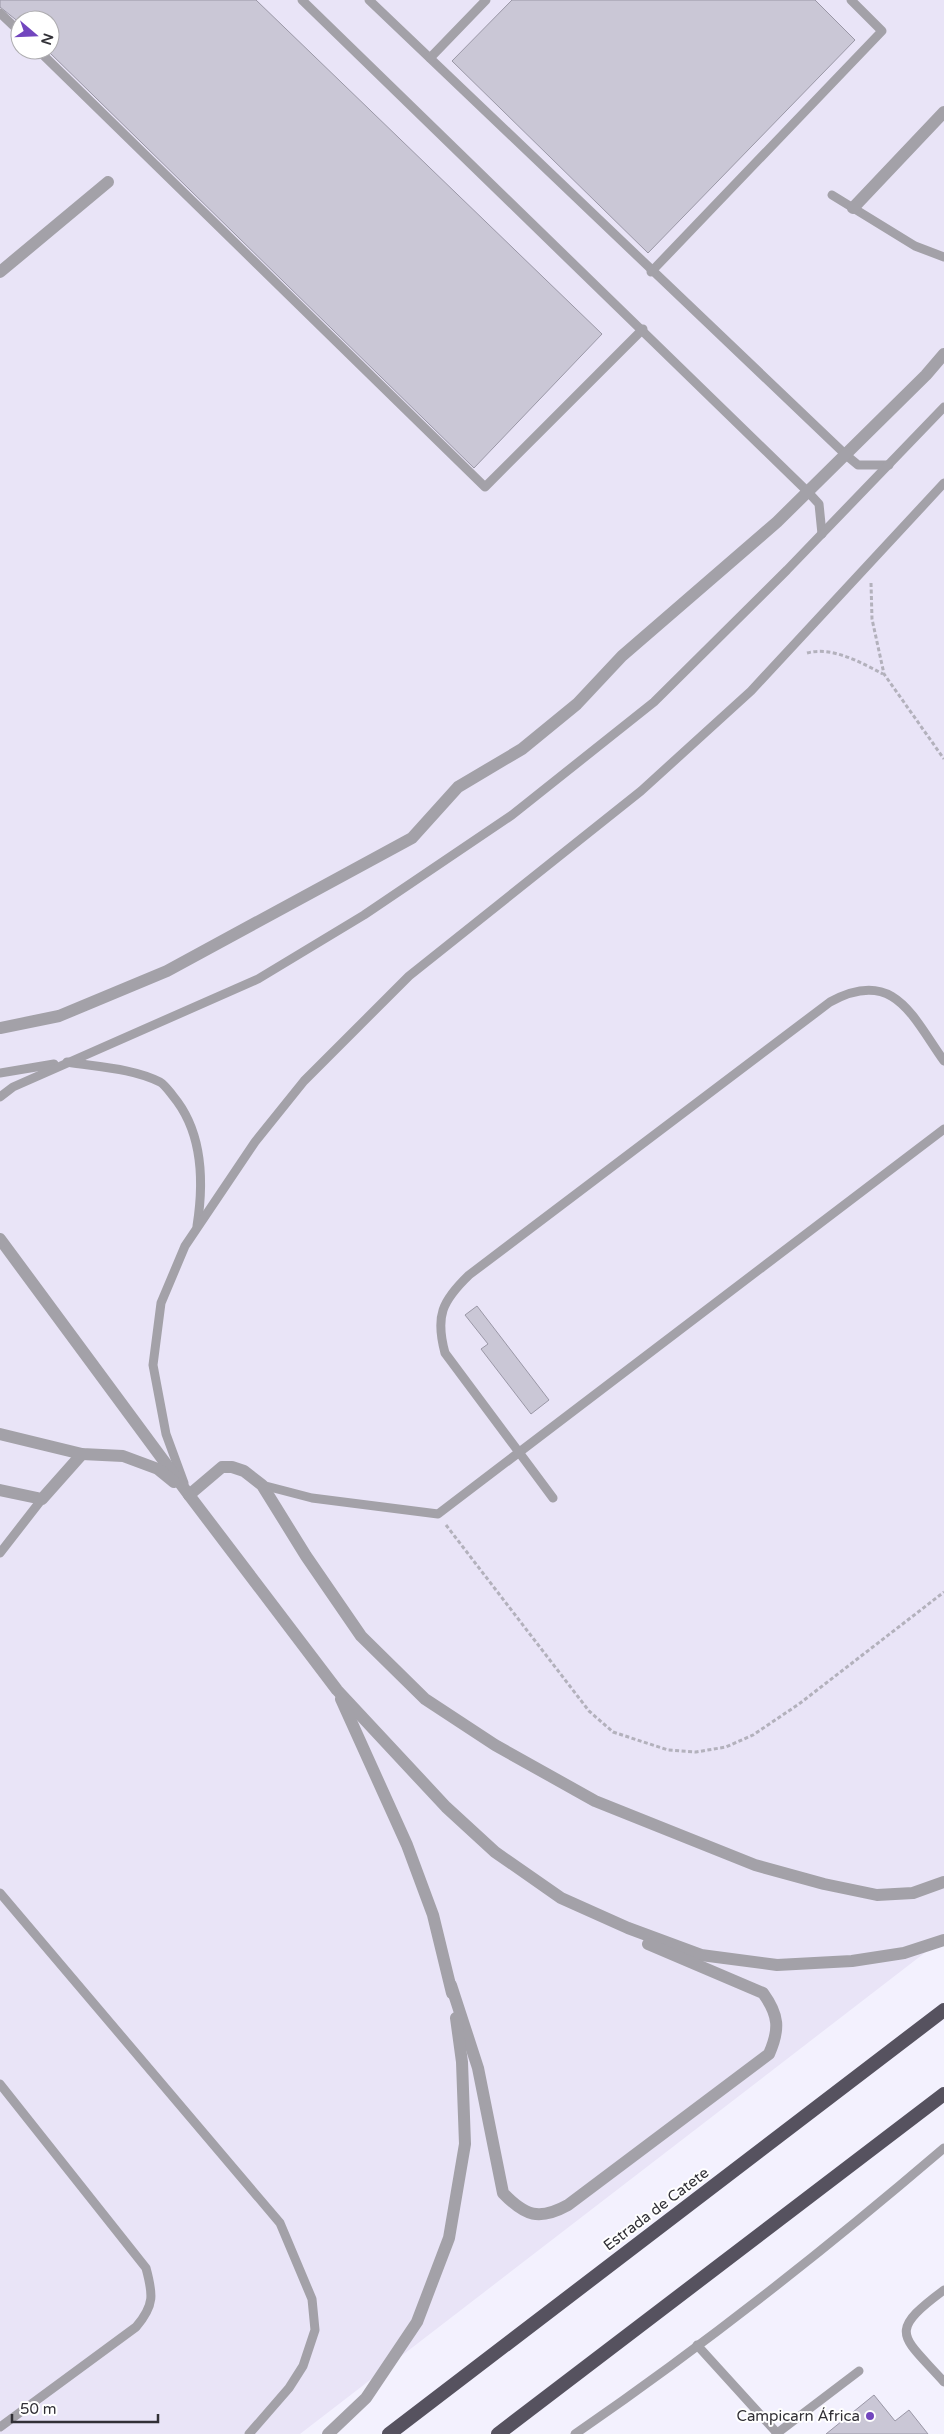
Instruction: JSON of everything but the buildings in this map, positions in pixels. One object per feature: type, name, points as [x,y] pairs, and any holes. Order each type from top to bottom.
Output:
[{"type":"highway","name":"Estrada de Catete","points":[[389,2434],[944,2010]]},
{"type":"highway","points":[[498,2434],[944,2094]]},
{"type":"street","points":[[853,208],[944,112]]},
{"type":"street","points":[[0,272],[108,182]]},
{"type":"street","points":[[0,1028],[59,1016],[167,971],[412,838],[458,787],[522,749],[577,704],[622,656],[777,522],[926,375],[944,354]]},
{"type":"street","points":[[0,1239],[189,1495],[337,1690],[446,1807],[495,1852],[561,1898],[638,1940],[762,1993],[773,2007],[777,2024],[775,2041],[769,2054],[568,2205],[553,2214],[534,2215],[517,2208],[503,2193],[478,2068],[451,1985],[433,1915],[407,1845],[337,1690]]},
{"type":"street","points":[[0,1434],[82,1454],[123,1456],[158,1469],[189,1495]]},
{"type":"street","points":[[0,1490],[42,1500],[82,1454]]},
{"type":"street","points":[[189,1495],[222,1467],[232,1467],[244,1471],[262,1485],[306,1556],[361,1636],[426,1699],[495,1745],[595,1801],[755,1865],[824,1884],[877,1895],[914,1893],[944,1882]]},
{"type":"street","points":[[561,1898],[628,1928],[701,1955],[777,1965],[852,1962],[904,1953],[944,1940]]},
{"type":"street","points":[[328,2434],[366,2398],[417,2322],[449,2238],[465,2144],[462,2062],[451,1985]]},
{"type":"lane","points":[[302,0],[643,329],[808,492],[819,504],[822,534]]},
{"type":"lane","points":[[369,0],[846,455],[858,465],[889,465]]},
{"type":"lane","points":[[430,58],[486,0]]},
{"type":"lane","points":[[652,272],[882,31],[851,0]]},
{"type":"lane","points":[[0,13],[10,22]]},
{"type":"lane","points":[[48,60],[485,487],[643,329]]},
{"type":"lane","points":[[832,195],[915,246],[944,257]]},
{"type":"lane","points":[[0,1097],[13,1086],[258,978],[364,914],[512,815],[654,702],[822,534],[944,407]]},
{"type":"lane","points":[[189,1495],[166,1434],[153,1365],[161,1303],[184,1246],[255,1142],[304,1081],[409,976],[641,791],[751,691],[944,483]]},
{"type":"lane","points":[[553,1498],[445,1353],[440,1332],[442,1309],[453,1290],[830,1002],[847,992],[866,989],[885,992],[904,1005],[944,1061]]},
{"type":"lane","points":[[0,1073],[66,1062],[133,1072],[162,1083],[180,1104],[192,1130],[200,1164],[202,1198],[196,1229]]},
{"type":"lane","points":[[262,1485],[312,1498],[438,1514],[944,1130]]},
{"type":"lane","points":[[0,1553],[42,1500]]},
{"type":"lane","points":[[0,1893],[280,2223],[312,2299],[315,2330],[302,2366],[289,2388],[249,2434]]},
{"type":"lane","points":[[0,2084],[146,2268],[152,2289],[148,2313],[136,2326],[0,2427]]},
{"type":"lane","points":[[575,2434],[697,2345],[847,2230],[944,2148]]},
{"type":"lane","points":[[944,2290],[918,2309],[909,2320],[905,2330],[907,2340],[944,2382]]},
{"type":"lane","points":[[697,2345],[776,2433],[859,2371]]},
{"type":"path","points":[[879,552],[871,584],[872,619],[884,674],[944,759]]},
{"type":"path","points":[[780,660],[814,651],[838,655],[861,662],[884,674]]},
{"type":"path","points":[[438,1514],[589,1711],[613,1732],[668,1750],[696,1752],[726,1747],[753,1736],[799,1704],[944,1592]]},
{"type":"shaded area","points":[[0,0],[944,0],[944,1938],[300,2434],[0,2434]]},
{"type":"place","name":"Campicarn África","points":[[870,2416]]}]
